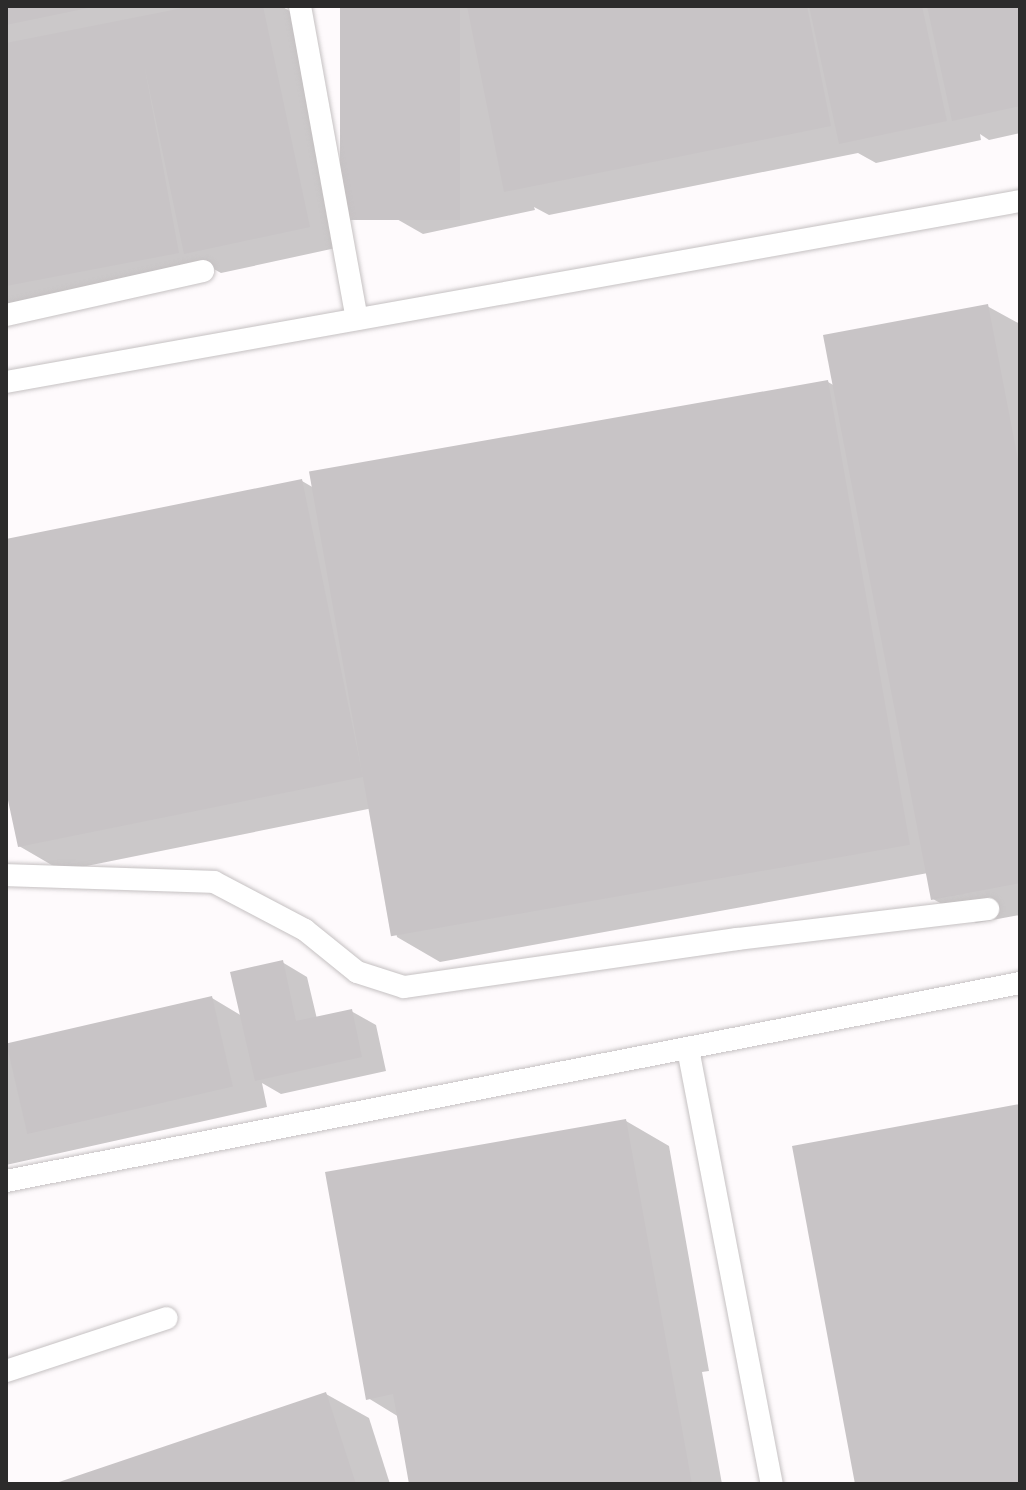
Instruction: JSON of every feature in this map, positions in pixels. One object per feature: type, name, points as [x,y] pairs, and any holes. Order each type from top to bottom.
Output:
[{"type":"lane","points":[[300,6],[357,319]]},
{"type":"lane","points":[[6,382],[1020,201]]},
{"type":"lane","points":[[6,315],[203,271]]},
{"type":"lane","points":[[6,875],[214,882],[305,930],[357,972],[404,987],[737,939],[988,909]]},
{"type":"lane","points":[[6,1181],[1020,983]]},
{"type":"lane","points":[[688,1049],[772,1484]]},
{"type":"lane","points":[[6,1371],[167,1318]]},
{"type":"building","points":[[6,6],[92,6],[93,7],[6,25]]},
{"type":"building","points":[[193,6],[263,6],[310,227],[184,254],[144,64],[179,253],[6,286],[6,43]]},
{"type":"building","points":[[340,6],[460,6],[460,220],[340,220]]},
{"type":"building","points":[[467,6],[807,6],[831,126],[504,192]]},
{"type":"building","points":[[809,6],[922,6],[947,121],[839,144]]},
{"type":"building","points":[[927,6],[1020,6],[1020,106],[952,121]]},
{"type":"building","points":[[988,304],[1020,470],[1020,883],[931,900],[823,335]]},
{"type":"building","points":[[828,380],[910,845],[391,936],[309,472]]},
{"type":"building","points":[[302,479],[363,777],[18,847],[6,791],[6,539]]},
{"type":"building","points":[[283,960],[296,1021],[352,1009],[362,1057],[255,1081],[230,972]]},
{"type":"building","points":[[212,996],[233,1087],[27,1134],[6,1043]]},
{"type":"building","points":[[1020,1104],[1020,1484],[855,1484],[792,1146]]},
{"type":"building","points":[[626,1119],[692,1484],[409,1484],[393,1394],[366,1400],[325,1172]]},
{"type":"building","points":[[326,1392],[356,1484],[56,1484],[56,1483]]}]
